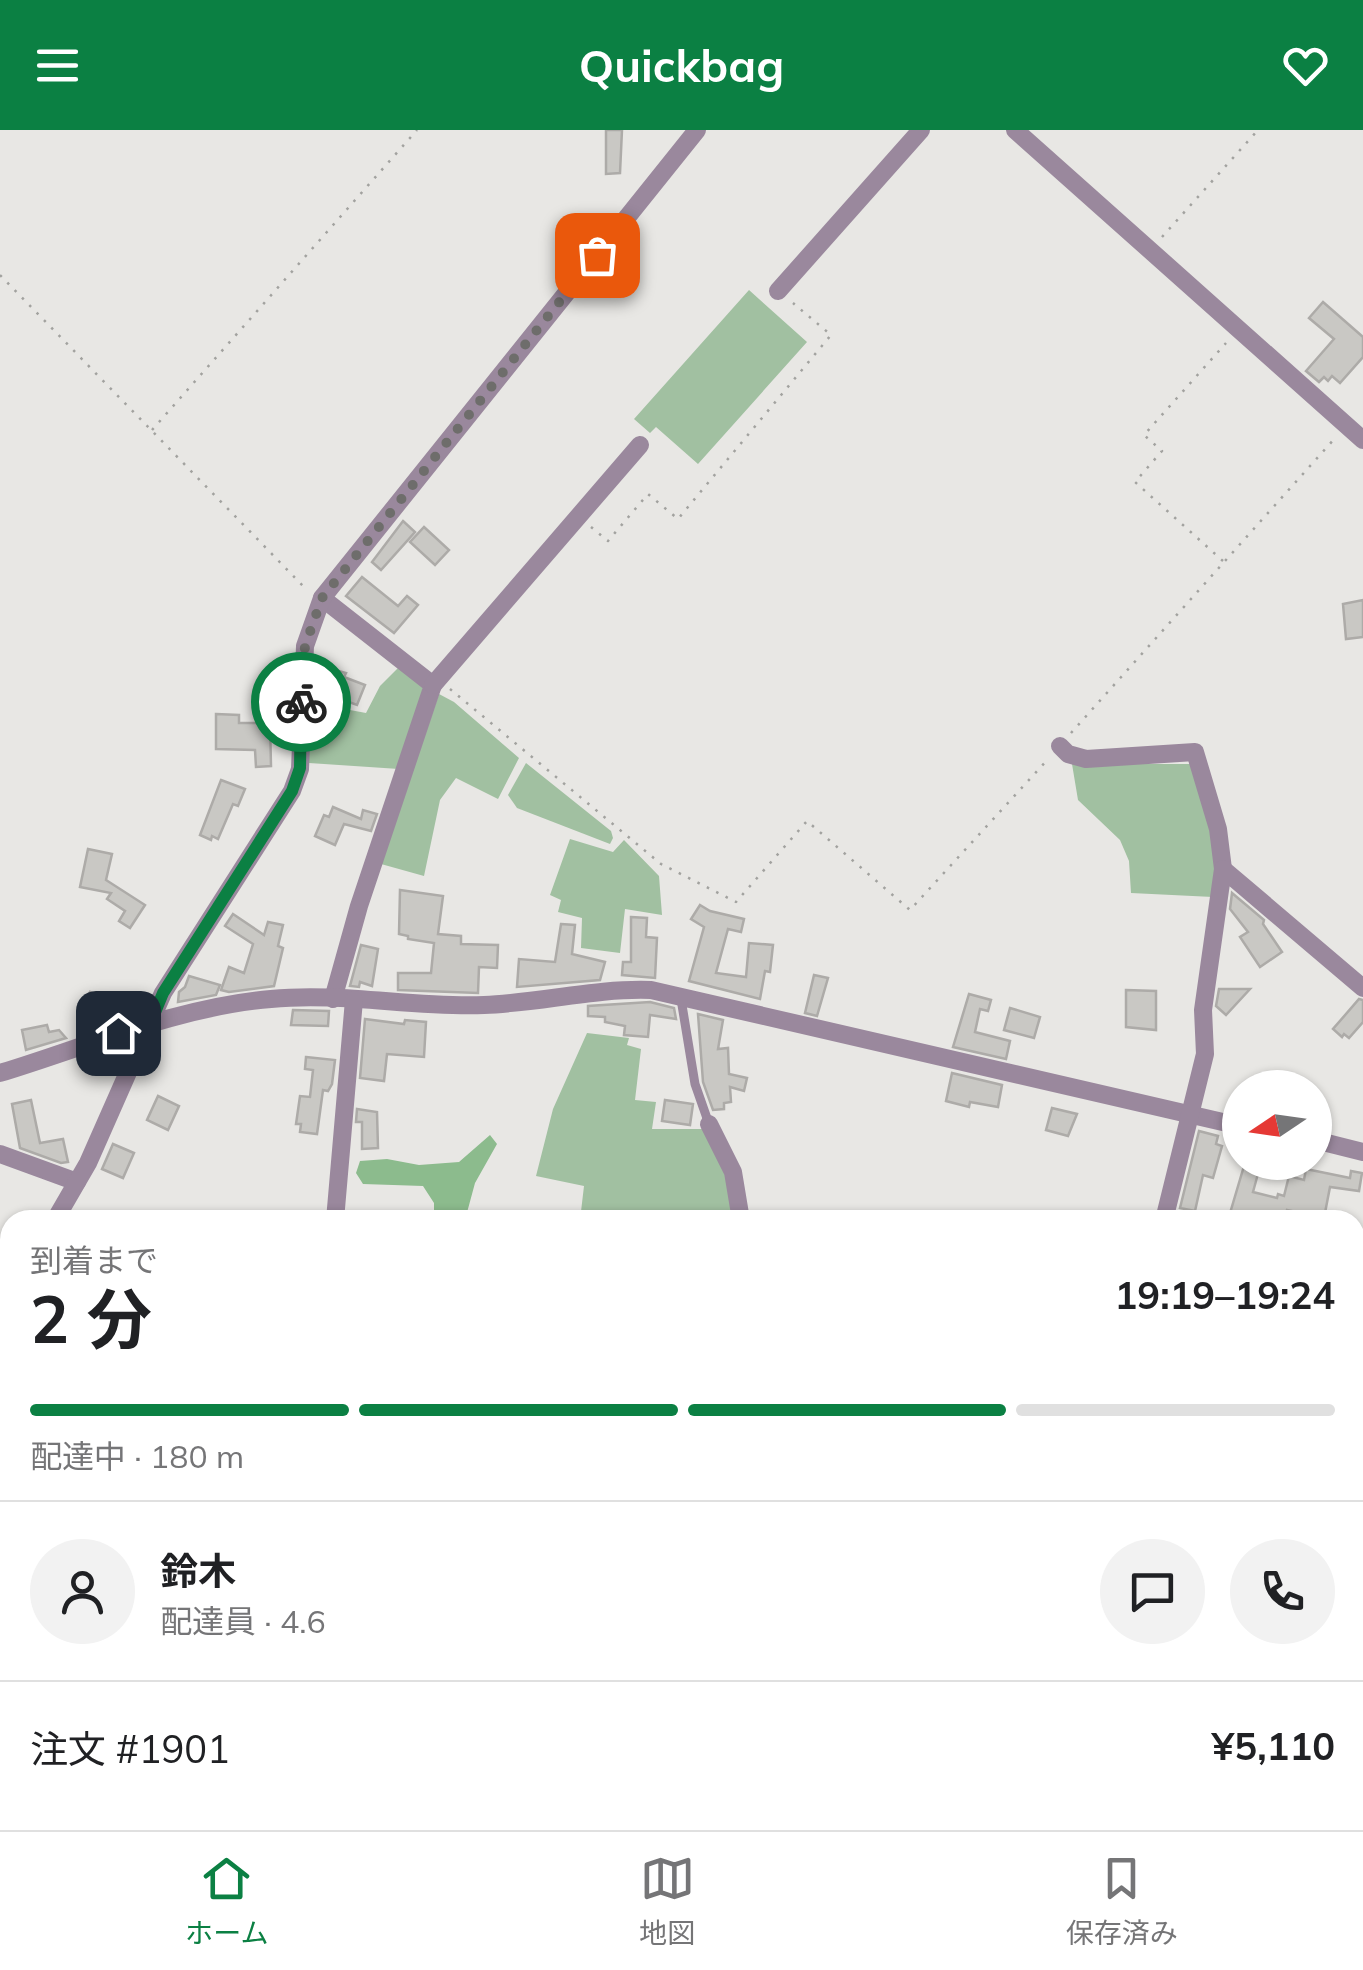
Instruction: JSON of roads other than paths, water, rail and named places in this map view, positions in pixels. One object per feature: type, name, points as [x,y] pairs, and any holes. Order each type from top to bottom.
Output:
[{"type":"street","points":[[61,1210],[163,993],[292,791],[300,768],[305,646],[322,598],[697,130]]},
{"type":"street","points":[[778,291],[921,130]]},
{"type":"street","points":[[1016,130],[1363,440]]},
{"type":"street","points":[[333,998],[433,684],[640,446]]},
{"type":"street","points":[[322,598],[433,684]]},
{"type":"street","points":[[1060,746],[1068,754],[1086,759],[1195,752],[1218,829],[1223,869],[1203,1010],[1205,1054],[1166,1210]]},
{"type":"street","points":[[1223,869],[1363,988]]},
{"type":"street","points":[[0,1073],[151,1022],[267,999],[333,998],[479,1006],[543,1002],[618,989],[651,990],[1222,1123]]},
{"type":"street","points":[[336,1210],[354,1000]]},
{"type":"street","points":[[709,1124],[733,1172],[739,1210]]},
{"type":"street","points":[[1332,1144],[1363,1152]]},
{"type":"street","points":[[0,1154],[77,1182]]},
{"type":"lane","points":[[680,996],[696,1084],[709,1124]]}]
